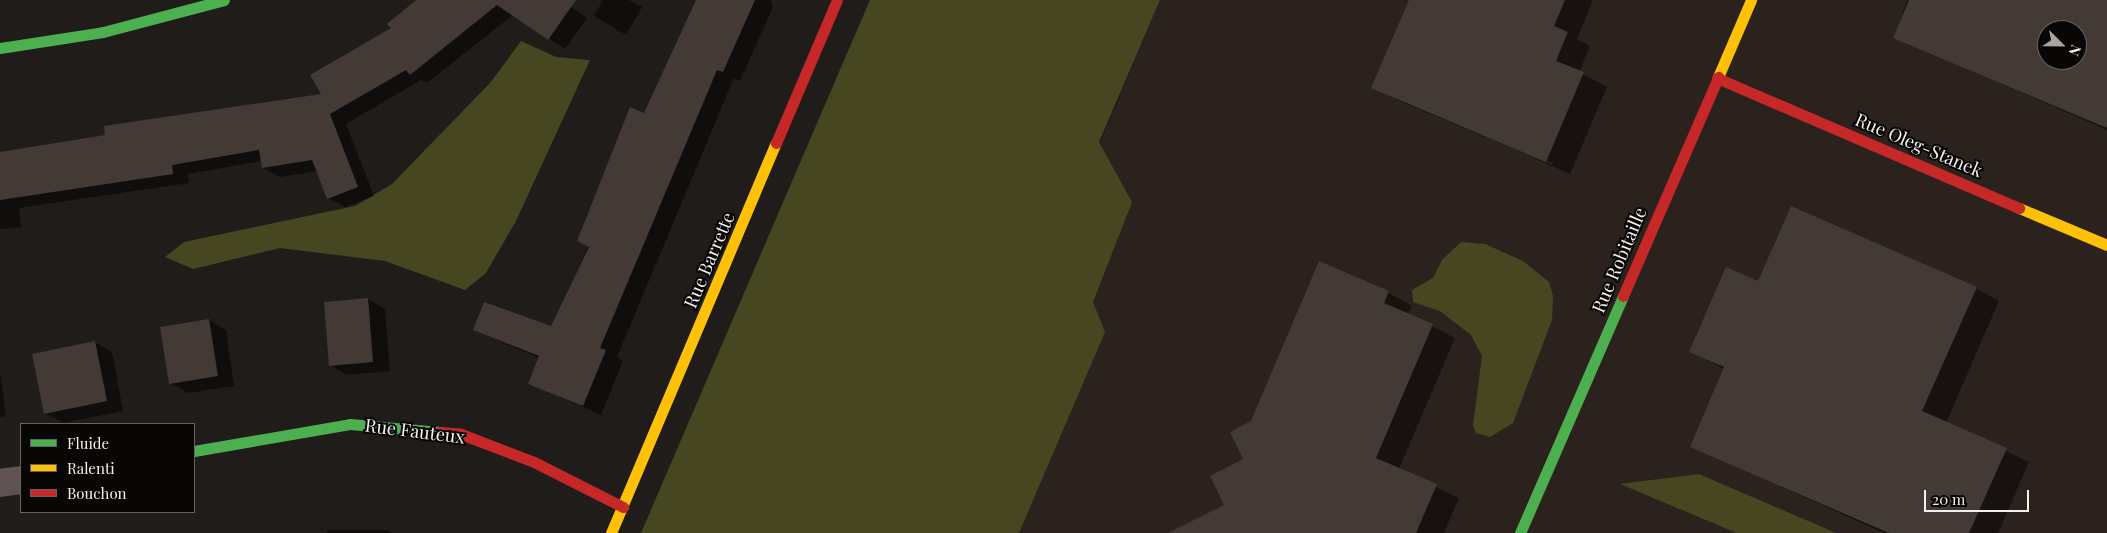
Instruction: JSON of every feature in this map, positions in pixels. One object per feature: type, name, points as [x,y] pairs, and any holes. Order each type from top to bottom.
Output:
[{"type":"street","points":[[0,48],[112,30],[224,0]]},
{"type":"street","name":"Rue Barrette","points":[[611,533],[837,0]]},
{"type":"street","name":"Rue Robitaille","points":[[1520,533],[1751,0]]},
{"type":"street","name":"Rue Oleg-Stanek","points":[[1717,78],[2107,245]]},
{"type":"street","name":"Rue Fauteux","points":[[195,451],[350,424],[461,434],[534,462],[623,507]]},
{"type":"street","points":[[0,483],[20,480]]},
{"type":"shaded area","points":[[870,0],[1160,0],[1099,142],[1132,202],[1093,302],[1105,332],[1019,533],[641,533]]},
{"type":"shaded area","points":[[1160,0],[2107,0],[2107,533],[938,533]]},
{"type":"shaded area","points":[[521,41],[556,57],[590,60],[516,221],[486,273],[465,290],[385,261],[280,248],[193,269],[165,257],[184,242],[355,206],[392,184],[490,83]]},
{"type":"shaded area","points":[[1461,242],[1485,244],[1523,261],[1549,282],[1553,296],[1552,320],[1513,423],[1490,437],[1476,433],[1473,425],[1482,356],[1471,335],[1440,311],[1413,302],[1412,290],[1433,278],[1442,260]]},
{"type":"shaded area","points":[[1699,474],[1836,533],[1737,533],[1620,484]]},
{"type":"building","points":[[416,0],[576,0],[548,40],[497,5],[410,75],[406,70],[330,114],[358,187],[327,199],[312,160],[262,168],[259,150],[172,165],[173,174],[0,200],[0,152],[105,135],[104,126],[321,94],[310,75],[391,28],[387,24]]},
{"type":"building","points":[[696,0],[755,0],[723,72],[717,70],[600,348],[606,350],[583,406],[528,384],[539,356],[473,330],[484,302],[551,326],[589,247],[577,241],[630,107],[644,113]]},
{"type":"building","points":[[1409,0],[1565,0],[1554,26],[1568,32],[1556,61],[1584,72],[1546,162],[1371,88]]},
{"type":"building","points":[[1909,0],[2107,0],[2107,128],[1893,38]]},
{"type":"building","points":[[1791,206],[1977,287],[1922,411],[2007,448],[1969,533],[1889,533],[1690,447],[1724,367],[1689,352],[1726,267],[1758,281]]},
{"type":"building","points":[[1319,261],[1389,291],[1384,303],[1433,324],[1376,458],[1437,484],[1416,533],[1168,533],[1224,505],[1210,476],[1243,459],[1230,432],[1251,421]]},
{"type":"building","points":[[368,298],[373,362],[329,366],[324,302]]},
{"type":"building","points":[[209,319],[218,376],[169,384],[160,327]]},
{"type":"building","points":[[95,341],[107,401],[44,414],[32,354]]},
{"type":"traffic: fast","points":[[0,48],[103,32],[224,0]]},
{"type":"traffic: fast","points":[[1520,533],[1623,296]]},
{"type":"traffic: fast","points":[[195,451],[350,424],[440,432]]},
{"type":"traffic: slow","points":[[1718,77],[1751,0]]},
{"type":"traffic: slow","points":[[611,533],[776,143]]},
{"type":"traffic: slow","points":[[2019,208],[2107,245]]},
{"type":"traffic: jam","points":[[776,143],[837,0]]},
{"type":"traffic: jam","points":[[1623,296],[1718,77]]},
{"type":"traffic: jam","points":[[1717,78],[2019,208]]},
{"type":"traffic: jam","points":[[440,432],[461,434],[534,462],[623,507]]}]
